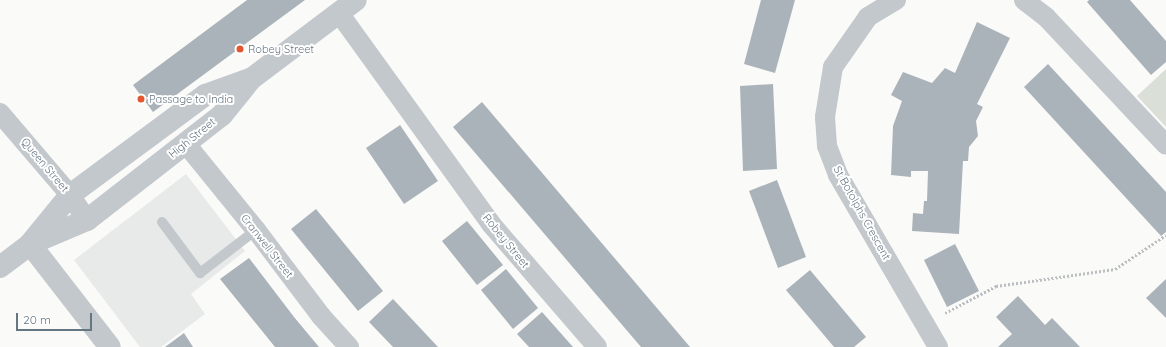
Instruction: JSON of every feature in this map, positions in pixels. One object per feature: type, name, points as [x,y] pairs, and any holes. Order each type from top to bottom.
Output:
[{"type":"street","points":[[0,267],[30,244],[70,195],[205,96],[251,79],[356,0]]},
{"type":"street","name":"St Botolphs Crescent","points":[[896,0],[868,17],[833,67],[825,117],[828,146],[838,175],[938,347]]},
{"type":"street","points":[[1024,0],[1046,17],[1166,145]]},
{"type":"street","name":"Robey Street","points":[[339,13],[491,224],[597,347]]},
{"type":"street","name":"High Street","points":[[30,244],[87,220],[222,115],[251,79]]},
{"type":"street","name":"Queen Street","points":[[0,112],[70,195],[87,220]]},
{"type":"street","name":"Cranwell Street","points":[[186,144],[256,230],[321,316],[349,347]]},
{"type":"street","points":[[30,244],[110,347]]},
{"type":"lane","points":[[162,222],[200,272],[256,230]]},
{"type":"path","points":[[926,324],[996,286],[1115,269],[1166,235]]},
{"type":"shaded area","points":[[1166,69],[1166,127],[1137,96]]},
{"type":"shaded area","points":[[186,174],[245,251],[191,294],[205,314],[161,347],[140,347],[74,260]]},
{"type":"building","points":[[247,0],[305,0],[153,112],[133,85]]},
{"type":"building","points":[[761,0],[795,0],[775,73],[744,64]]},
{"type":"building","points":[[1089,0],[1130,0],[1166,41],[1166,62],[1151,75],[1087,2]]},
{"type":"building","points":[[977,22],[1010,38],[977,104],[983,107],[976,121],[978,136],[969,147],[968,161],[963,161],[959,234],[912,231],[913,213],[923,214],[924,201],[927,201],[928,171],[911,171],[911,177],[891,175],[893,126],[902,101],[891,95],[903,72],[932,83],[945,68],[955,73]]},
{"type":"building","points":[[1048,64],[1166,192],[1166,232],[1161,236],[1024,87]]},
{"type":"building","points":[[773,84],[777,169],[743,171],[740,86]]},
{"type":"building","points":[[482,102],[690,347],[641,347],[453,127]]},
{"type":"building","points":[[400,125],[438,181],[404,204],[366,148]]},
{"type":"building","points":[[777,180],[806,257],[778,268],[749,191]]},
{"type":"building","points":[[316,209],[383,291],[358,311],[291,229]]},
{"type":"building","points":[[467,221],[503,265],[477,285],[442,241]]},
{"type":"building","points":[[955,244],[979,291],[947,307],[924,260]]},
{"type":"building","points":[[249,258],[319,347],[275,347],[220,279]]},
{"type":"building","points":[[506,269],[538,308],[513,329],[481,290]]},
{"type":"building","points":[[810,270],[866,337],[854,347],[834,347],[786,290]]},
{"type":"building","points":[[1166,279],[1166,318],[1146,298]]},
{"type":"building","points":[[1018,296],[1045,325],[1052,318],[1080,347],[998,347],[1012,334],[996,317]]},
{"type":"building","points":[[393,299],[438,347],[393,347],[369,322]]},
{"type":"building","points":[[542,312],[573,347],[529,347],[517,334]]},
{"type":"building","points":[[184,333],[193,347],[165,347]]},
{"type":"place","name":"Robey Street","points":[[240,49]]},
{"type":"place","name":"Passage to India","points":[[141,99]]}]
